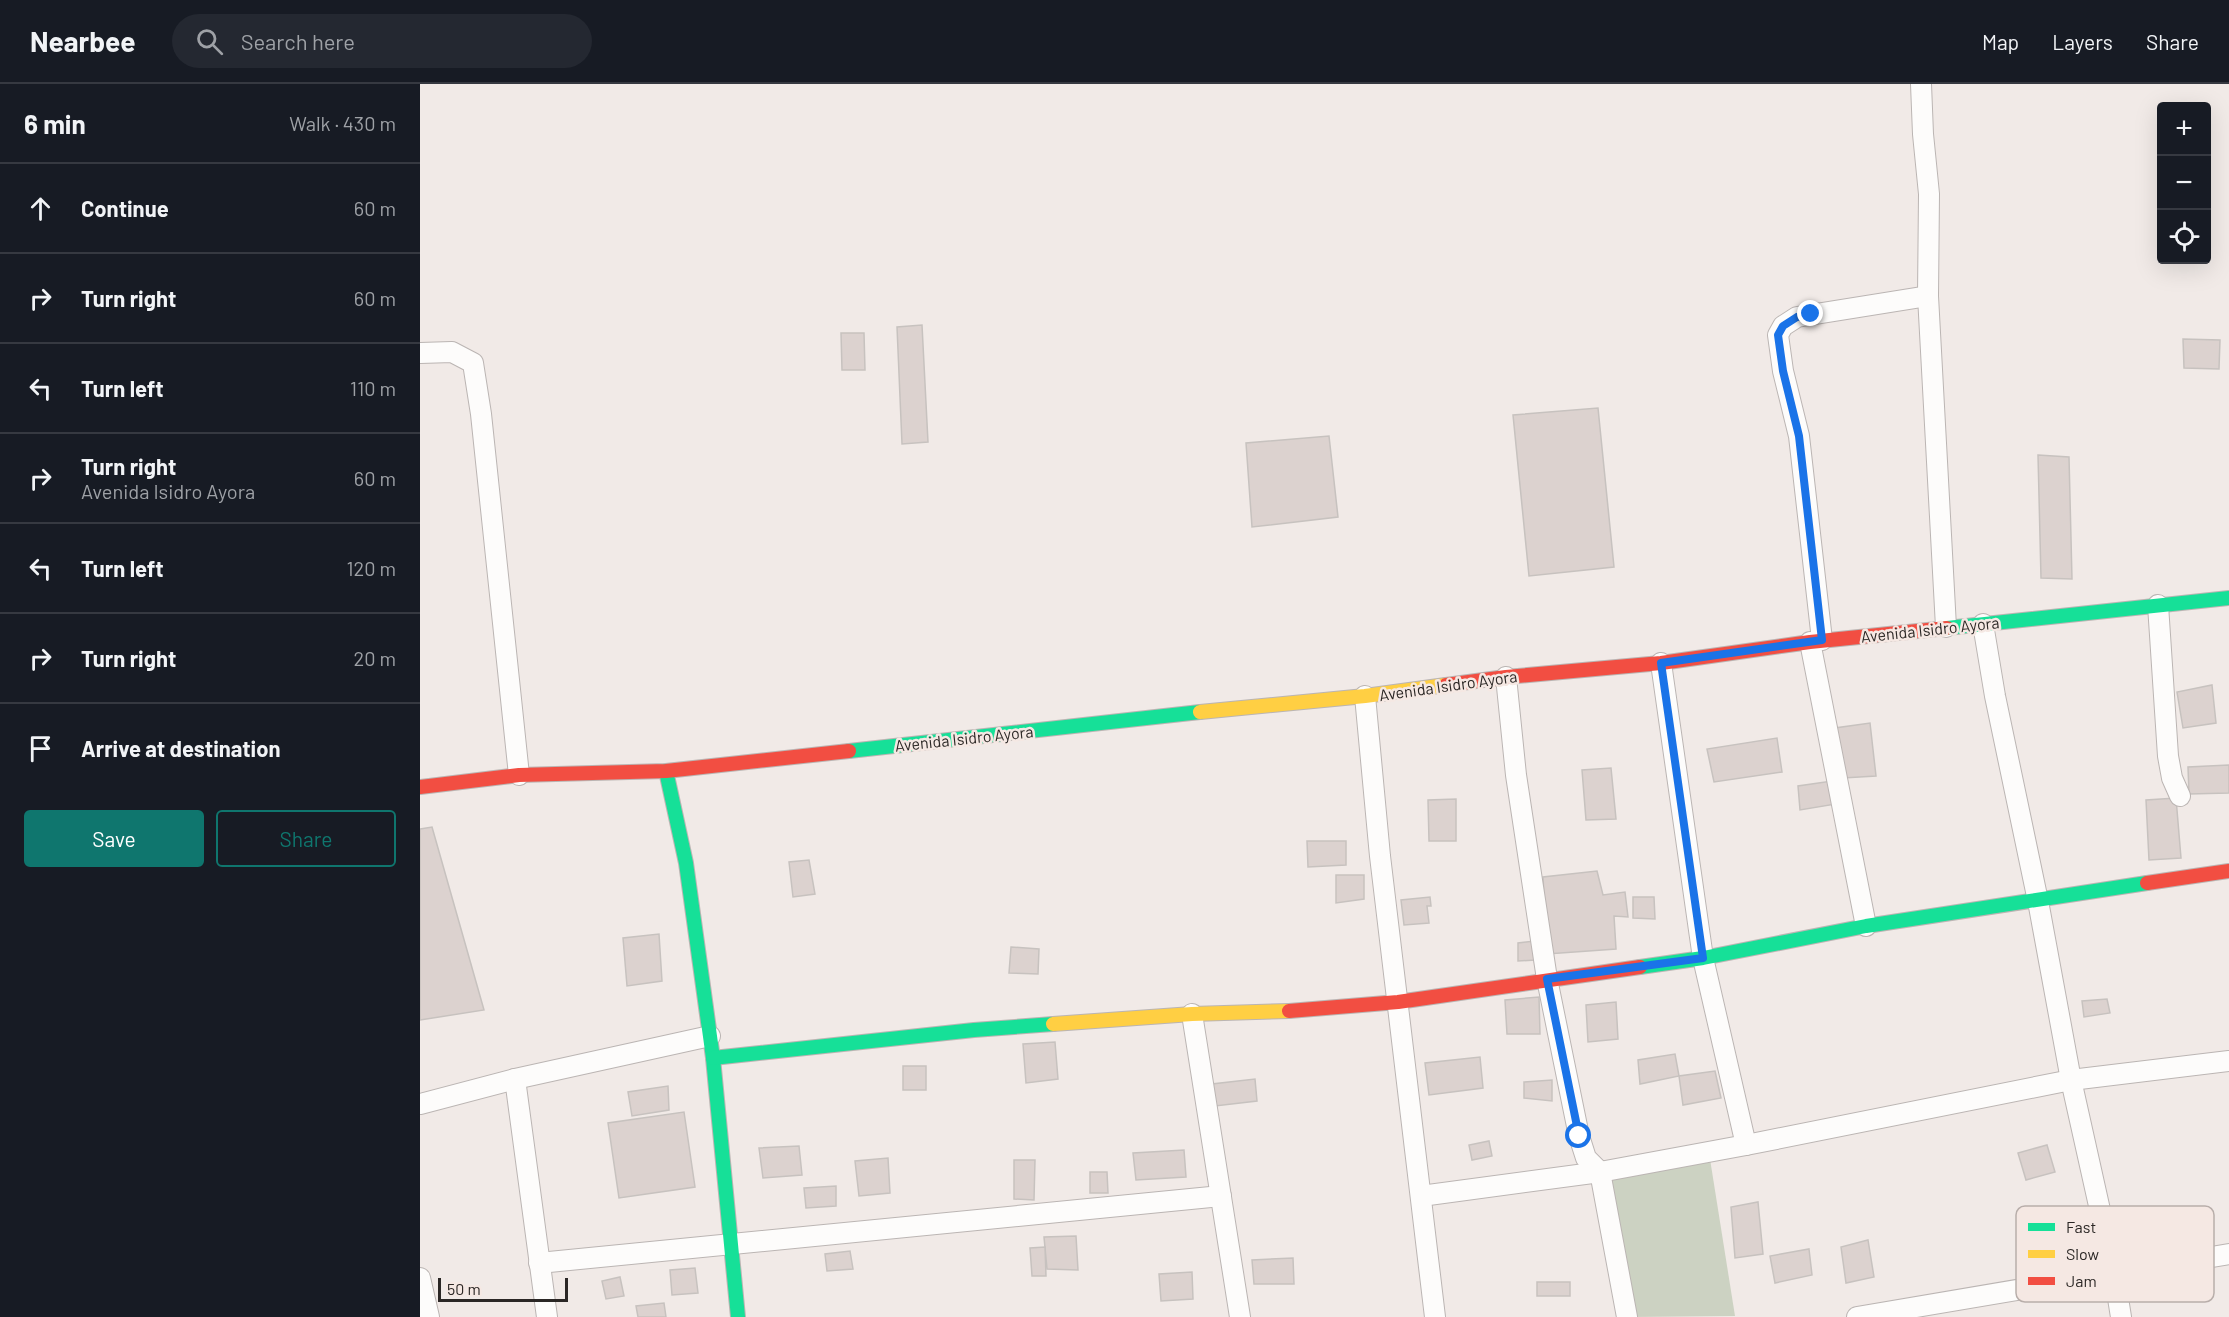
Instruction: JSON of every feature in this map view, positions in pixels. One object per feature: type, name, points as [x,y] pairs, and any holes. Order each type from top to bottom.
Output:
[{"type":"street","points":[[1922,84],[1923,134],[1929,194],[1928,296],[1946,627]]},
{"type":"street","points":[[1866,926],[1816,641],[1799,436],[1783,371],[1778,335],[1783,326],[1797,317],[1928,296]]},
{"type":"street","points":[[420,353],[452,352],[473,363],[483,425],[519,775]]},
{"type":"street","name":"Avenida Isidro Ayora","points":[[420,787],[519,775],[666,771],[1271,704],[1365,696],[1506,676],[1661,663],[1816,641],[2229,598]]},
{"type":"street","points":[[2158,605],[2168,756],[2172,778],[2180,796]]},
{"type":"street","points":[[1983,624],[1995,696],[2038,901],[2071,1080],[2099,1206]]},
{"type":"street","points":[[1661,663],[1703,958],[1746,1145]]},
{"type":"street","points":[[1506,676],[1515,775],[1547,979],[1579,1136],[1586,1158],[1600,1172],[1627,1317]]},
{"type":"street","points":[[1365,696],[1380,856],[1435,1317]]},
{"type":"street","points":[[666,771],[686,863],[713,1058],[738,1317]]},
{"type":"street","points":[[713,1058],[974,1030],[1192,1014],[1307,1010],[1398,1002],[1703,958],[1866,926],[2229,871]]},
{"type":"street","points":[[1192,1014],[1240,1317]]},
{"type":"street","points":[[420,1104],[515,1079],[710,1036]]},
{"type":"street","points":[[1421,1196],[1600,1172],[2071,1080],[2229,1061]]},
{"type":"street","points":[[515,1079],[547,1317]]},
{"type":"street","points":[[539,1263],[1221,1196]]},
{"type":"street","points":[[2214,1256],[2229,1254]]},
{"type":"street","points":[[420,1278],[429,1317]]},
{"type":"street","points":[[1857,1317],[1927,1311],[2016,1293]]},
{"type":"street","points":[[2119,1302],[2121,1317]]},
{"type":"green space","points":[[1710,1159],[1735,1316],[1630,1317],[1609,1174]]},
{"type":"building","points":[[922,325],[928,442],[902,444],[897,327]]},
{"type":"building","points":[[841,333],[864,333],[865,370],[842,370]]},
{"type":"building","points":[[2183,339],[2220,340],[2219,369],[2184,368]]},
{"type":"building","points":[[1598,408],[1614,567],[1529,576],[1513,415]]},
{"type":"building","points":[[1329,436],[1338,517],[1252,527],[1246,443]]},
{"type":"building","points":[[2038,455],[2069,457],[2072,579],[2041,578]]},
{"type":"building","points":[[2212,685],[2216,723],[2183,728],[2177,692]]},
{"type":"building","points":[[1870,723],[1876,776],[1843,778],[1835,728]]},
{"type":"building","points":[[1777,738],[1782,772],[1714,782],[1707,749]]},
{"type":"building","points":[[2229,765],[2229,793],[2189,794],[2188,767]]},
{"type":"building","points":[[1611,768],[1616,819],[1586,820],[1582,770]]},
{"type":"building","points":[[1832,781],[1836,804],[1800,810],[1798,786]]},
{"type":"building","points":[[2176,798],[2181,858],[2149,860],[2146,800]]},
{"type":"building","points":[[1456,799],[1456,841],[1429,841],[1428,800]]},
{"type":"building","points":[[432,827],[484,1010],[420,1020],[420,829]]},
{"type":"building","points":[[1307,841],[1346,841],[1346,865],[1308,867]]},
{"type":"building","points":[[809,860],[815,894],[793,897],[789,862]]},
{"type":"building","points":[[1597,871],[1603,895],[1625,892],[1628,917],[1614,916],[1616,949],[1547,954],[1543,877]]},
{"type":"building","points":[[1336,875],[1364,875],[1364,899],[1336,903]]},
{"type":"building","points":[[1430,897],[1431,906],[1427,906],[1429,923],[1404,925],[1401,900]]},
{"type":"building","points":[[1633,897],[1654,897],[1655,919],[1633,918]]},
{"type":"building","points":[[659,934],[662,981],[627,986],[623,938]]},
{"type":"building","points":[[1534,941],[1535,960],[1518,961],[1518,943]]},
{"type":"building","points":[[1011,947],[1039,949],[1038,974],[1009,973]]},
{"type":"building","points":[[1539,997],[1540,1034],[1507,1034],[1505,1000]]},
{"type":"building","points":[[2107,999],[2110,1013],[2084,1017],[2082,1001]]},
{"type":"building","points":[[1616,1002],[1618,1039],[1588,1042],[1586,1005]]},
{"type":"building","points":[[1055,1042],[1058,1079],[1026,1083],[1023,1044]]},
{"type":"building","points":[[1675,1054],[1679,1076],[1640,1084],[1638,1060]]},
{"type":"building","points":[[1480,1057],[1483,1088],[1429,1095],[1425,1063]]},
{"type":"building","points":[[903,1066],[926,1066],[926,1090],[903,1090]]},
{"type":"building","points":[[1715,1071],[1721,1098],[1683,1105],[1679,1076]]},
{"type":"building","points":[[1255,1079],[1257,1101],[1215,1106],[1212,1084]]},
{"type":"building","points":[[1552,1080],[1552,1101],[1524,1098],[1524,1082]]},
{"type":"building","points":[[668,1086],[669,1110],[632,1116],[628,1092]]},
{"type":"building","points":[[684,1112],[695,1187],[619,1198],[608,1123]]},
{"type":"building","points":[[1489,1141],[1492,1156],[1472,1160],[1469,1145]]},
{"type":"building","points":[[2047,1145],[2055,1172],[2026,1180],[2018,1153]]},
{"type":"building","points":[[799,1146],[802,1175],[763,1178],[759,1148]]},
{"type":"building","points":[[1184,1150],[1186,1177],[1136,1180],[1133,1153]]},
{"type":"building","points":[[888,1158],[890,1193],[859,1196],[855,1161]]},
{"type":"building","points":[[1014,1160],[1035,1160],[1034,1200],[1014,1199]]},
{"type":"building","points":[[1090,1172],[1107,1172],[1108,1193],[1090,1193]]},
{"type":"building","points":[[836,1186],[836,1206],[806,1208],[804,1188]]},
{"type":"building","points":[[1758,1202],[1763,1254],[1735,1258],[1731,1207]]},
{"type":"building","points":[[1076,1236],[1078,1270],[1047,1269],[1044,1237]]},
{"type":"building","points":[[1868,1240],[1874,1277],[1846,1283],[1841,1247]]},
{"type":"building","points":[[1045,1247],[1046,1276],[1032,1276],[1030,1248]]},
{"type":"building","points":[[1809,1249],[1812,1275],[1775,1283],[1770,1256]]},
{"type":"building","points":[[850,1251],[853,1269],[827,1271],[825,1254]]},
{"type":"building","points":[[1293,1258],[1294,1284],[1254,1284],[1252,1260]]},
{"type":"building","points":[[695,1268],[698,1293],[672,1295],[670,1270]]},
{"type":"building","points":[[1192,1272],[1193,1299],[1161,1301],[1159,1274]]},
{"type":"building","points":[[620,1277],[624,1296],[606,1299],[602,1281]]},
{"type":"building","points":[[1537,1282],[1570,1282],[1570,1296],[1537,1296]]},
{"type":"building","points":[[664,1303],[666,1317],[638,1317],[636,1306]]},
{"type":"traffic: fast","points":[[1947,628],[2229,598]]},
{"type":"traffic: fast","points":[[849,751],[1200,712]]},
{"type":"traffic: fast","points":[[666,771],[686,863],[713,1058],[738,1317]]},
{"type":"traffic: fast","points":[[1640,967],[1703,958],[1866,926],[2147,883]]},
{"type":"traffic: fast","points":[[713,1058],[974,1030],[1053,1024]]},
{"type":"traffic: slow","points":[[1200,712],[1365,696],[1446,685]]},
{"type":"traffic: slow","points":[[1053,1024],[1192,1014],[1289,1011]]},
{"type":"traffic: jam","points":[[1446,685],[1506,677],[1661,663],[1810,642],[1947,628]]},
{"type":"traffic: jam","points":[[420,787],[519,775],[666,771],[849,751]]},
{"type":"traffic: jam","points":[[2147,883],[2229,871]]},
{"type":"traffic: jam","points":[[1289,1011],[1398,1002],[1640,967]]},
{"type":"route","points":[[1579,1136],[1547,979],[1703,958],[1661,663],[1822,640],[1799,436],[1783,371],[1778,335],[1783,326],[1797,317],[1811,314]]}]
